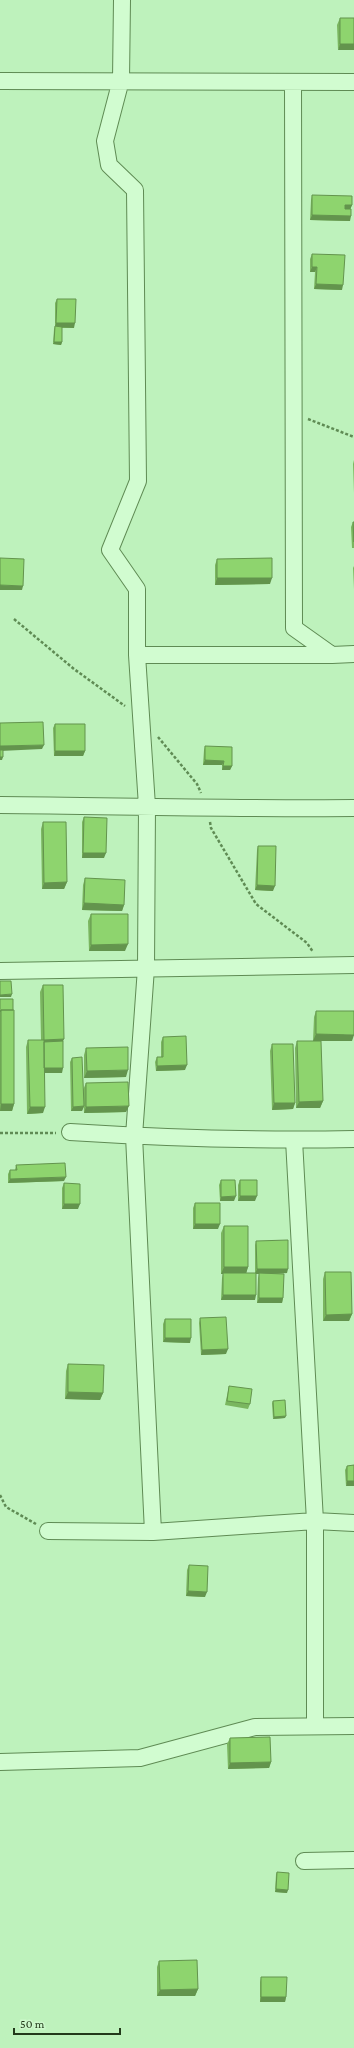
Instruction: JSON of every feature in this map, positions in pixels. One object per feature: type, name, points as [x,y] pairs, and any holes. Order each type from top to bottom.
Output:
[{"type":"street","points":[[122,0],[121,80],[105,141],[109,165],[135,190],[138,481],[110,550],[137,590],[138,655],[147,806],[146,968],[134,1136],[153,1532]]},
{"type":"street","points":[[0,81],[121,80],[354,82]]},
{"type":"street","points":[[293,82],[294,628],[332,655]]},
{"type":"street","points":[[138,655],[354,654]]},
{"type":"street","points":[[0,805],[147,806],[206,809],[354,808]]},
{"type":"street","points":[[0,971],[354,965]]},
{"type":"street","points":[[70,1132],[134,1136],[294,1140],[354,1139]]},
{"type":"street","points":[[294,1140],[315,1522],[315,1726]]},
{"type":"street","points":[[48,1531],[153,1532],[315,1522],[354,1522]]},
{"type":"street","points":[[0,1762],[140,1758],[255,1727],[354,1726]]},
{"type":"street","points":[[304,1861],[354,1860]]},
{"type":"path","points":[[294,415],[354,436]]},
{"type":"path","points":[[14,619],[74,669],[142,718]]},
{"type":"path","points":[[157,736],[197,784],[212,828],[256,904],[307,943],[322,966]]},
{"type":"path","points":[[0,1133],[70,1132]]},
{"type":"path","points":[[0,1495],[6,1507],[48,1531]]},
{"type":"building","points":[[340,18],[354,18],[354,44],[340,44]]},
{"type":"building","points":[[312,195],[352,196],[352,205],[345,205],[345,209],[351,209],[351,216],[312,215]]},
{"type":"building","points":[[312,254],[345,255],[343,285],[316,284],[317,267],[312,267]]},
{"type":"building","points":[[57,299],[76,299],[75,323],[56,323]]},
{"type":"building","points":[[55,326],[62,327],[62,342],[54,342]]},
{"type":"building","points":[[0,558],[24,559],[23,586],[0,585]]},
{"type":"building","points":[[272,558],[272,578],[217,578],[217,559]]},
{"type":"building","points":[[43,722],[44,745],[0,746],[0,723]]},
{"type":"building","points":[[55,724],[85,724],[85,751],[55,751]]},
{"type":"building","points":[[205,746],[232,747],[232,766],[223,766],[224,761],[205,760]]},
{"type":"building","points":[[0,750],[3,750],[3,757],[0,757]]},
{"type":"building","points":[[84,817],[107,818],[106,853],[83,853]]},
{"type":"building","points":[[43,822],[66,822],[67,882],[44,883]]},
{"type":"building","points":[[258,846],[276,846],[275,886],[257,885]]},
{"type":"building","points":[[85,878],[125,880],[124,905],[84,903]]},
{"type":"building","points":[[91,914],[128,914],[128,944],[91,945]]},
{"type":"building","points":[[0,981],[11,981],[12,994],[0,995]]},
{"type":"building","points":[[43,985],[63,985],[64,1039],[44,1040]]},
{"type":"building","points":[[0,999],[13,999],[13,1010],[1,1010],[0,1012]]},
{"type":"building","points":[[1,1010],[14,1010],[14,1104],[1,1104]]},
{"type":"building","points":[[316,1011],[354,1011],[354,1035],[316,1034]]},
{"type":"building","points":[[186,1036],[187,1065],[157,1066],[157,1057],[163,1057],[163,1037]]},
{"type":"building","points":[[28,1040],[44,1040],[45,1107],[30,1107]]},
{"type":"building","points":[[63,1041],[63,1068],[44,1068],[44,1042]]},
{"type":"building","points":[[297,1041],[321,1041],[323,1101],[299,1102]]},
{"type":"building","points":[[272,1044],[293,1044],[295,1103],[274,1103]]},
{"type":"building","points":[[128,1047],[128,1070],[87,1071],[86,1048]]},
{"type":"building","points":[[82,1057],[84,1106],[73,1107],[72,1058]]},
{"type":"building","points":[[128,1082],[129,1106],[86,1107],[86,1083]]},
{"type":"building","points":[[65,1163],[66,1177],[10,1179],[10,1170],[17,1170],[16,1165]]},
{"type":"building","points":[[221,1180],[235,1180],[236,1196],[221,1197]]},
{"type":"building","points":[[240,1180],[257,1180],[257,1196],[240,1196]]},
{"type":"building","points":[[64,1183],[80,1184],[80,1204],[64,1204]]},
{"type":"building","points":[[195,1203],[220,1203],[220,1224],[195,1224]]},
{"type":"building","points":[[224,1226],[248,1226],[248,1267],[224,1267]]},
{"type":"building","points":[[288,1240],[288,1269],[257,1269],[256,1241]]},
{"type":"building","points":[[325,1272],[351,1272],[352,1314],[326,1315]]},
{"type":"building","points":[[223,1273],[256,1273],[256,1295],[223,1295]]},
{"type":"building","points":[[259,1273],[284,1274],[283,1298],[259,1298]]},
{"type":"building","points":[[226,1317],[228,1349],[202,1350],[200,1318]]},
{"type":"building","points":[[165,1319],[191,1319],[191,1338],[165,1338]]},
{"type":"building","points":[[68,1364],[104,1365],[103,1393],[68,1392]]},
{"type":"building","points":[[229,1386],[252,1389],[250,1404],[227,1401]]},
{"type":"building","points":[[285,1400],[286,1416],[274,1417],[273,1401]]},
{"type":"building","points":[[354,1465],[354,1481],[347,1481],[347,1466]]},
{"type":"building","points":[[189,1565],[208,1566],[207,1592],[188,1591]]},
{"type":"building","points":[[270,1737],[271,1762],[230,1763],[230,1738]]},
{"type":"building","points":[[277,1872],[289,1873],[288,1890],[276,1889]]},
{"type":"building","points":[[197,1960],[198,1989],[160,1990],[159,1961]]},
{"type":"building","points":[[261,1977],[287,1977],[286,1997],[261,1997]]}]
